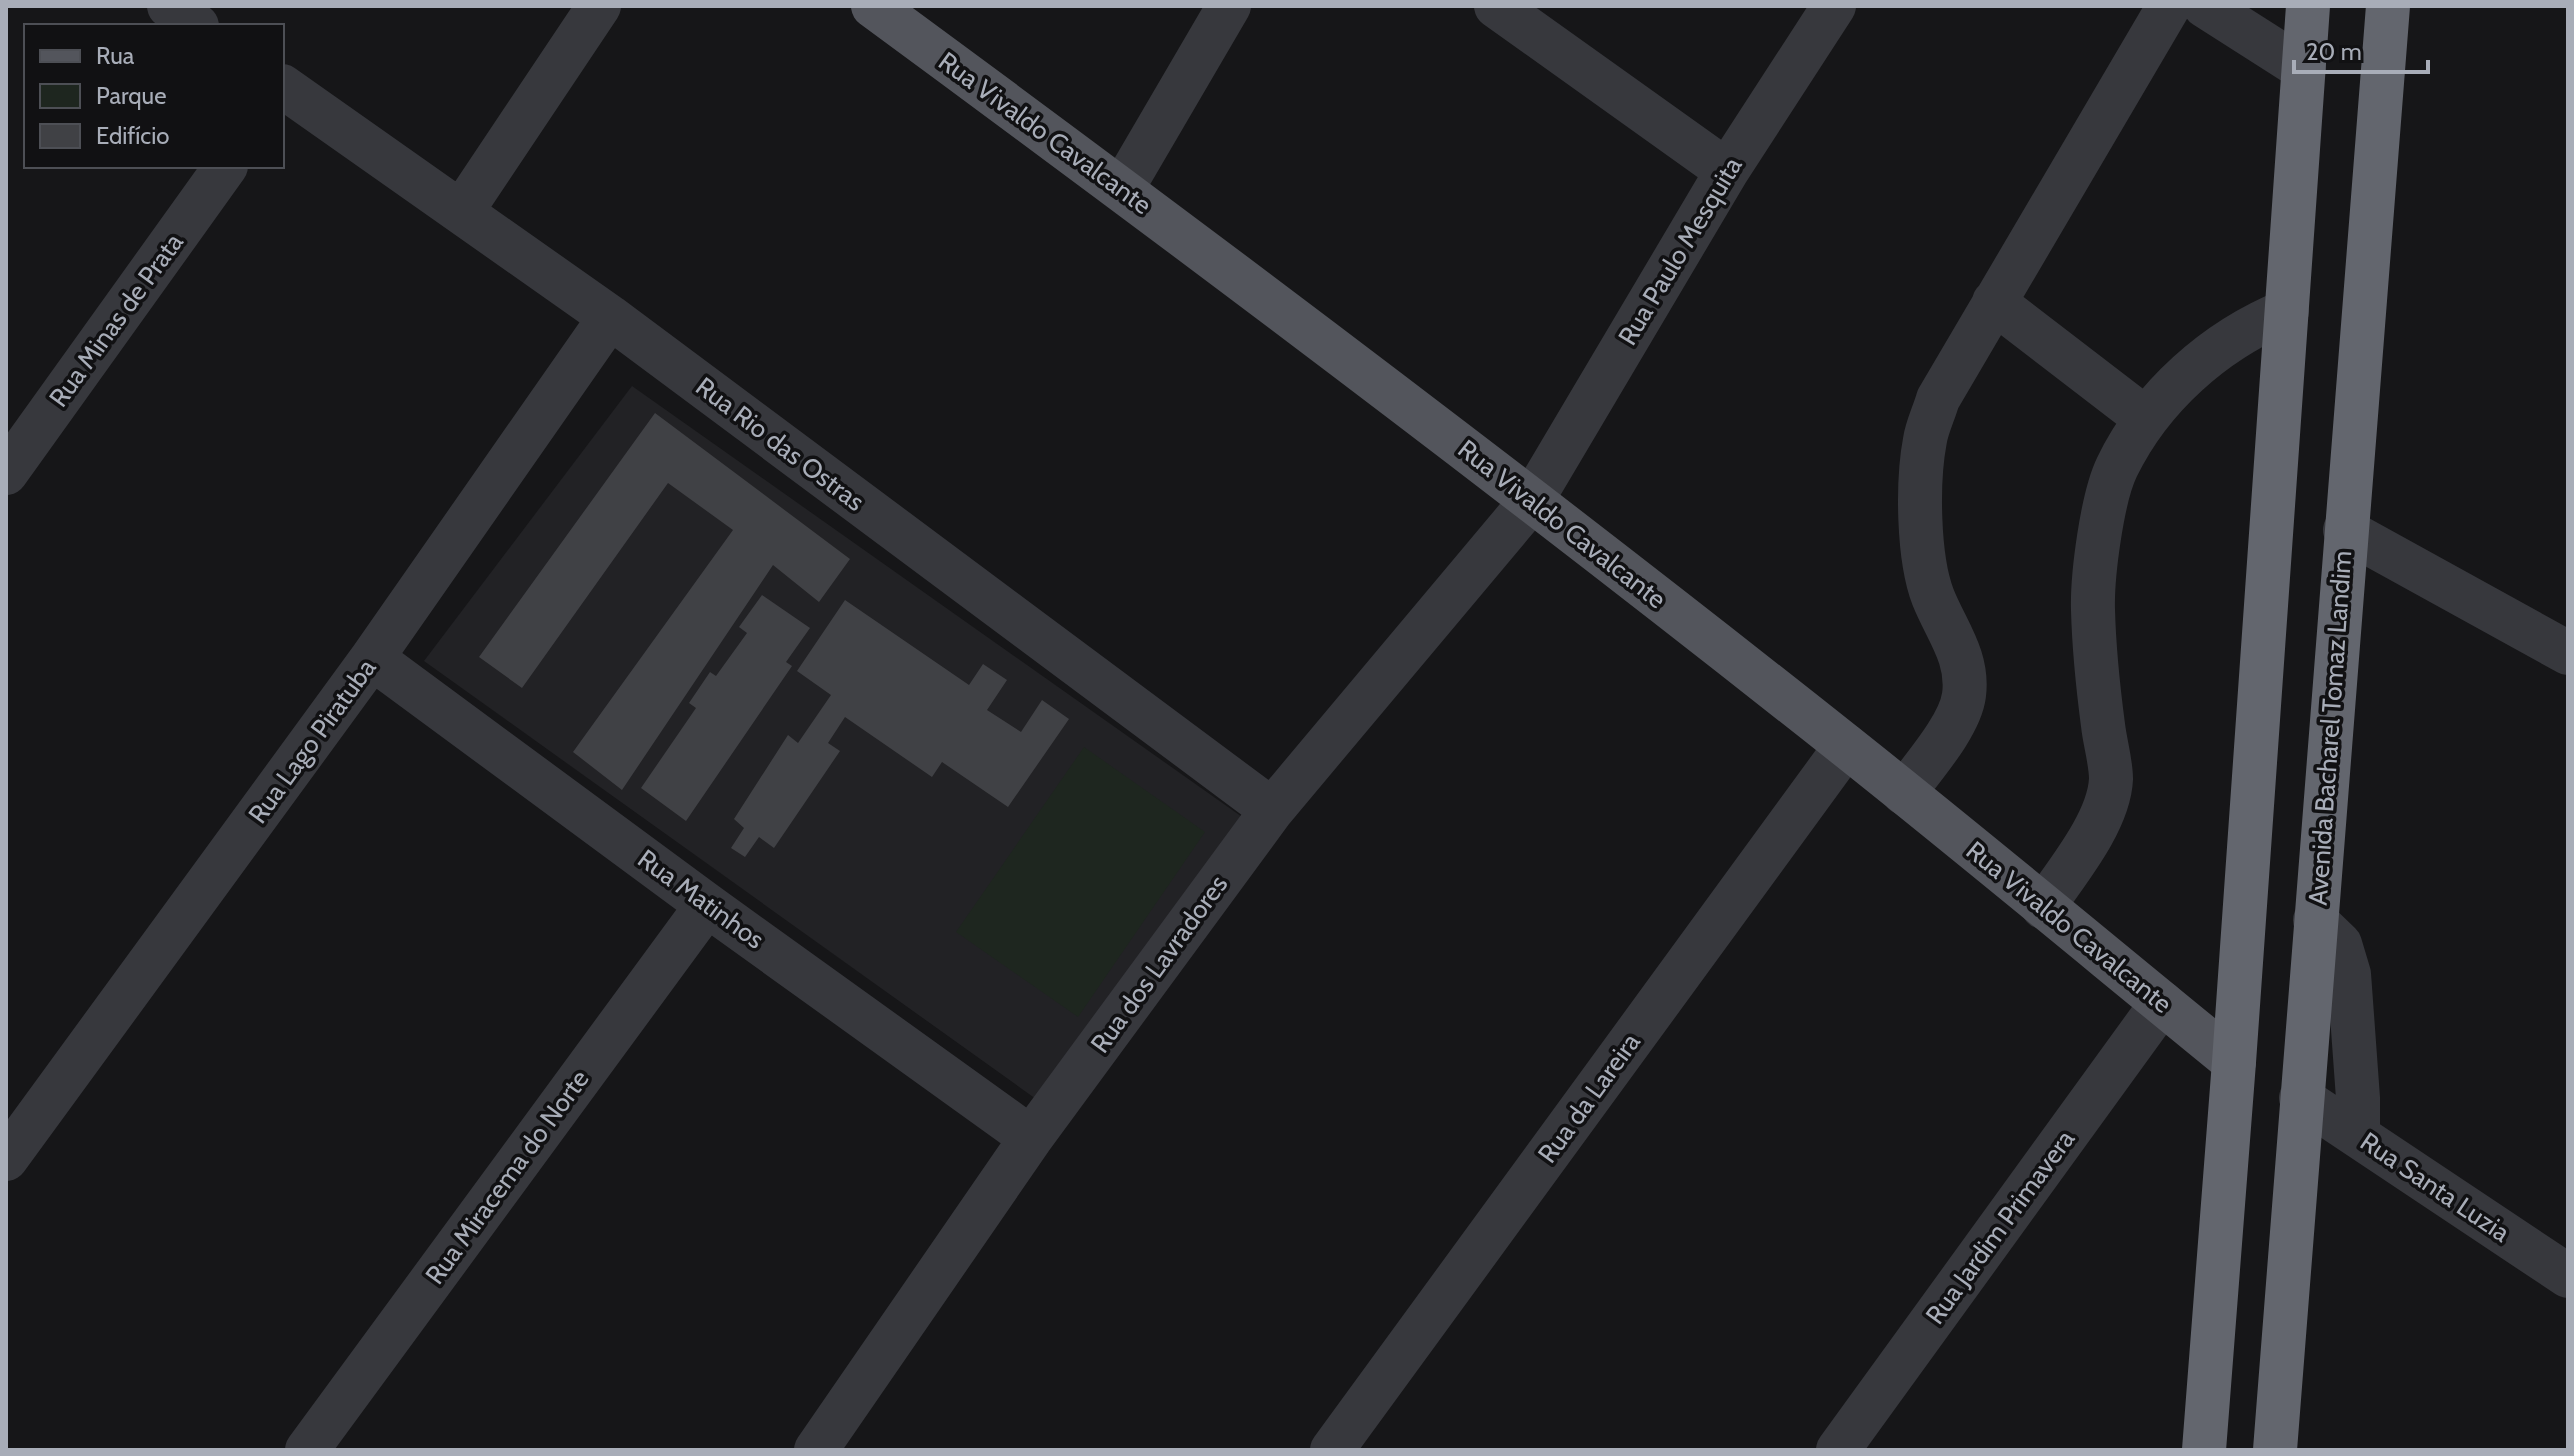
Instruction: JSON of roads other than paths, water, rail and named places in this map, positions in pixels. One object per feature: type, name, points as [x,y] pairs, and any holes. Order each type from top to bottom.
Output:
[{"type":"highway","points":[[2204,1450],[2308,6]]},
{"type":"highway","name":"Avenida Bacharel Tomaz Landim","points":[[2275,1450],[2388,6]]},
{"type":"main road","name":"Rua Vivaldo Cavalcante","points":[[873,6],[1122,189],[1532,500],[1846,746],[2234,1062]]},
{"type":"street","points":[[169,6],[194,24]]},
{"type":"street","points":[[462,211],[599,6]]},
{"type":"street","points":[[1122,189],[1229,6]]},
{"type":"street","points":[[1496,6],[1727,171]]},
{"type":"street","name":"Rua Paulo Mesquita","points":[[1532,500],[1727,171],[1834,6]]},
{"type":"street","points":[[1904,793],[1952,725],[1964,696],[1963,664],[1933,597],[1925,565],[1920,522],[1925,440],[1938,399],[2169,6]]},
{"type":"street","points":[[2205,6],[2304,69]]},
{"type":"street","name":"Rua Rio das Ostras","points":[[284,88],[610,317],[1272,810]]},
{"type":"street","name":"Rua Minas de Prata","points":[[6,473],[225,168]]},
{"type":"street","points":[[1994,302],[2145,418]]},
{"type":"street","points":[[2043,907],[2097,827],[2111,781],[2093,608],[2098,541],[2115,470],[2145,418],[2180,380],[2255,324],[2287,311]]},
{"type":"street","name":"Rua Lago Piratuba","points":[[6,1159],[372,658],[610,317]]},
{"type":"street","name":"Rua dos Lavradores","points":[[816,1450],[1031,1138],[1272,810],[1532,500]]},
{"type":"street","points":[[2345,530],[2568,653]]},
{"type":"street","name":"Rua Matinhos","points":[[372,658],[707,905],[1031,1138]]},
{"type":"street","name":"Rua da Lareira","points":[[1332,1450],[1846,746]]},
{"type":"street","name":"Rua Miracema do Norte","points":[[307,1450],[707,905]]},
{"type":"street","points":[[2315,920],[2340,944],[2349,974],[2358,1136]]},
{"type":"street","name":"Rua Jardim Primavera","points":[[1838,1450],[2162,1003]]},
{"type":"street","name":"Rua Santa Luzia","points":[[2301,1098],[2568,1276]]}]
